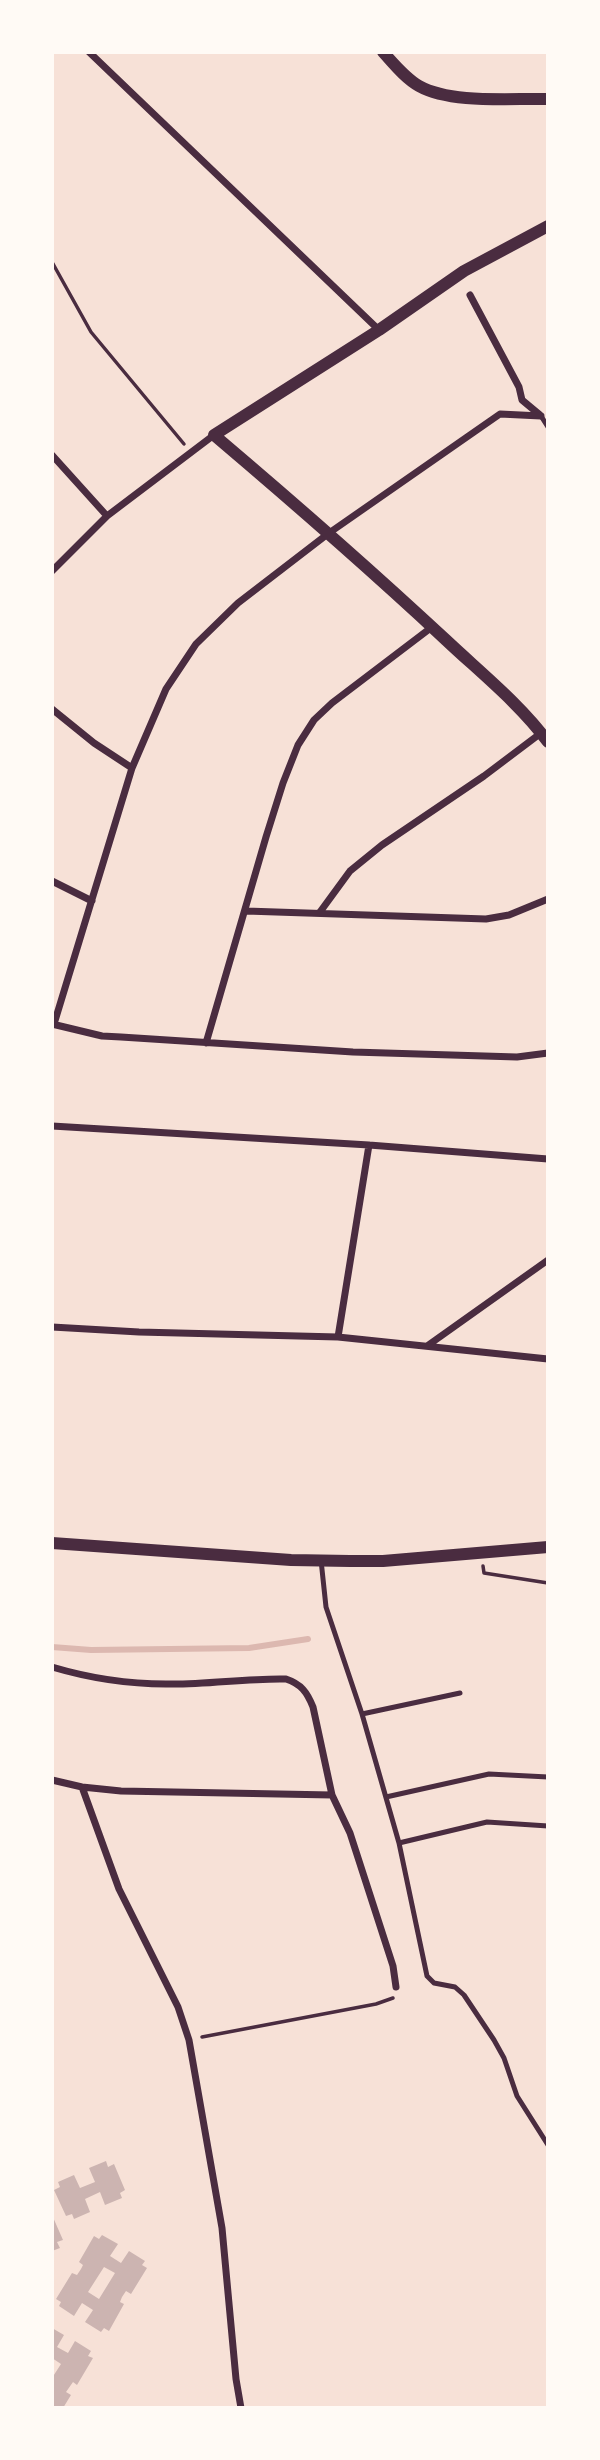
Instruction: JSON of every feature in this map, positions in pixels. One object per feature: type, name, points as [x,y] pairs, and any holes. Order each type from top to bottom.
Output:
[{"type":"street","points":[[89,52],[379,330]]},
{"type":"street","points":[[383,52],[406,76],[421,87],[436,92],[477,98],[548,99]]},
{"type":"street","points":[[52,571],[107,516],[214,435],[379,330],[464,271],[548,226]]},
{"type":"street","points":[[470,295],[519,387],[522,400],[541,416]]},
{"type":"street","points":[[541,416],[500,414],[330,533],[238,603],[196,644],[166,689],[132,768],[53,1024],[102,1036],[206,1043],[517,1057],[548,1053]]},
{"type":"street","points":[[214,435],[330,533],[526,715],[544,738],[382,845],[350,871],[320,912]]},
{"type":"street","points":[[52,455],[107,516]]},
{"type":"street","points":[[206,1043],[283,783],[298,745],[314,720],[332,703],[432,627]]},
{"type":"street","points":[[52,709],[94,743],[132,768]]},
{"type":"street","points":[[52,881],[92,901]]},
{"type":"street","points":[[246,911],[461,920],[509,915],[548,899]]},
{"type":"street","points":[[52,1126],[548,1159]]},
{"type":"street","points":[[338,1337],[369,1145]]},
{"type":"street","points":[[427,1346],[548,1260]]},
{"type":"street","points":[[52,1327],[338,1337],[548,1359]]},
{"type":"street","points":[[52,1543],[383,1562],[548,1548]]},
{"type":"street","points":[[52,1667],[88,1676],[166,1684],[272,1679],[295,1682],[308,1694],[332,1795],[356,1852],[393,1966],[396,1987]]},
{"type":"street","points":[[52,1780],[82,1787],[121,1791],[332,1795]]},
{"type":"street","points":[[82,1787],[119,1889],[178,2007],[189,2040],[222,2228],[241,2407]]},
{"type":"lane","points":[[541,416],[548,427]]},
{"type":"lane","points":[[321,1560],[326,1607],[362,1713],[399,1843],[427,1976],[434,1983],[454,1987],[464,1995],[494,2040],[504,2058],[517,2096],[548,2145]]},
{"type":"lane","points":[[362,1713],[460,1693]]},
{"type":"lane","points":[[386,1797],[489,1774],[548,1777]]},
{"type":"lane","points":[[399,1843],[487,1822],[548,1826]]},
{"type":"path","points":[[52,262],[91,332],[191,453]]},
{"type":"path","points":[[480,1554],[484,1573],[548,1583]]},
{"type":"path","points":[[189,2040],[376,2004],[390,2000],[396,1993],[396,1987]]},
{"type":"building","points":[[106,2161],[108,2167],[114,2164],[125,2190],[120,2193],[122,2198],[105,2205],[100,2192],[85,2199],[90,2212],[74,2219],[72,2214],[66,2216],[54,2190],[60,2187],[58,2182],[74,2175],[80,2188],[95,2182],[89,2168]]},
{"type":"building","points":[[52,2215],[63,2240],[57,2242],[60,2248],[52,2251]]},
{"type":"building","points":[[102,2235],[118,2244],[110,2256],[121,2263],[129,2251],[145,2261],[142,2265],[147,2268],[131,2294],[126,2291],[122,2297],[120,2302],[124,2304],[109,2331],[104,2328],[101,2332],[85,2322],[93,2310],[82,2303],[74,2316],[59,2306],[61,2302],[56,2299],[72,2273],[77,2275],[81,2269],[83,2265],[79,2262],[94,2236],[99,2239]],"holes":[[[104,2267],[115,2273],[99,2299],[88,2292]]]},
{"type":"building","points":[[52,2328],[64,2335],[57,2347],[68,2353],[75,2341],[91,2351],[88,2356],[93,2358],[77,2385],[73,2382],[66,2392],[71,2395],[63,2408],[52,2408],[52,2378],[61,2364],[52,2358]]},
{"type":"waterway","points":[[52,1647],[91,1650],[249,1648],[308,1639]]}]
